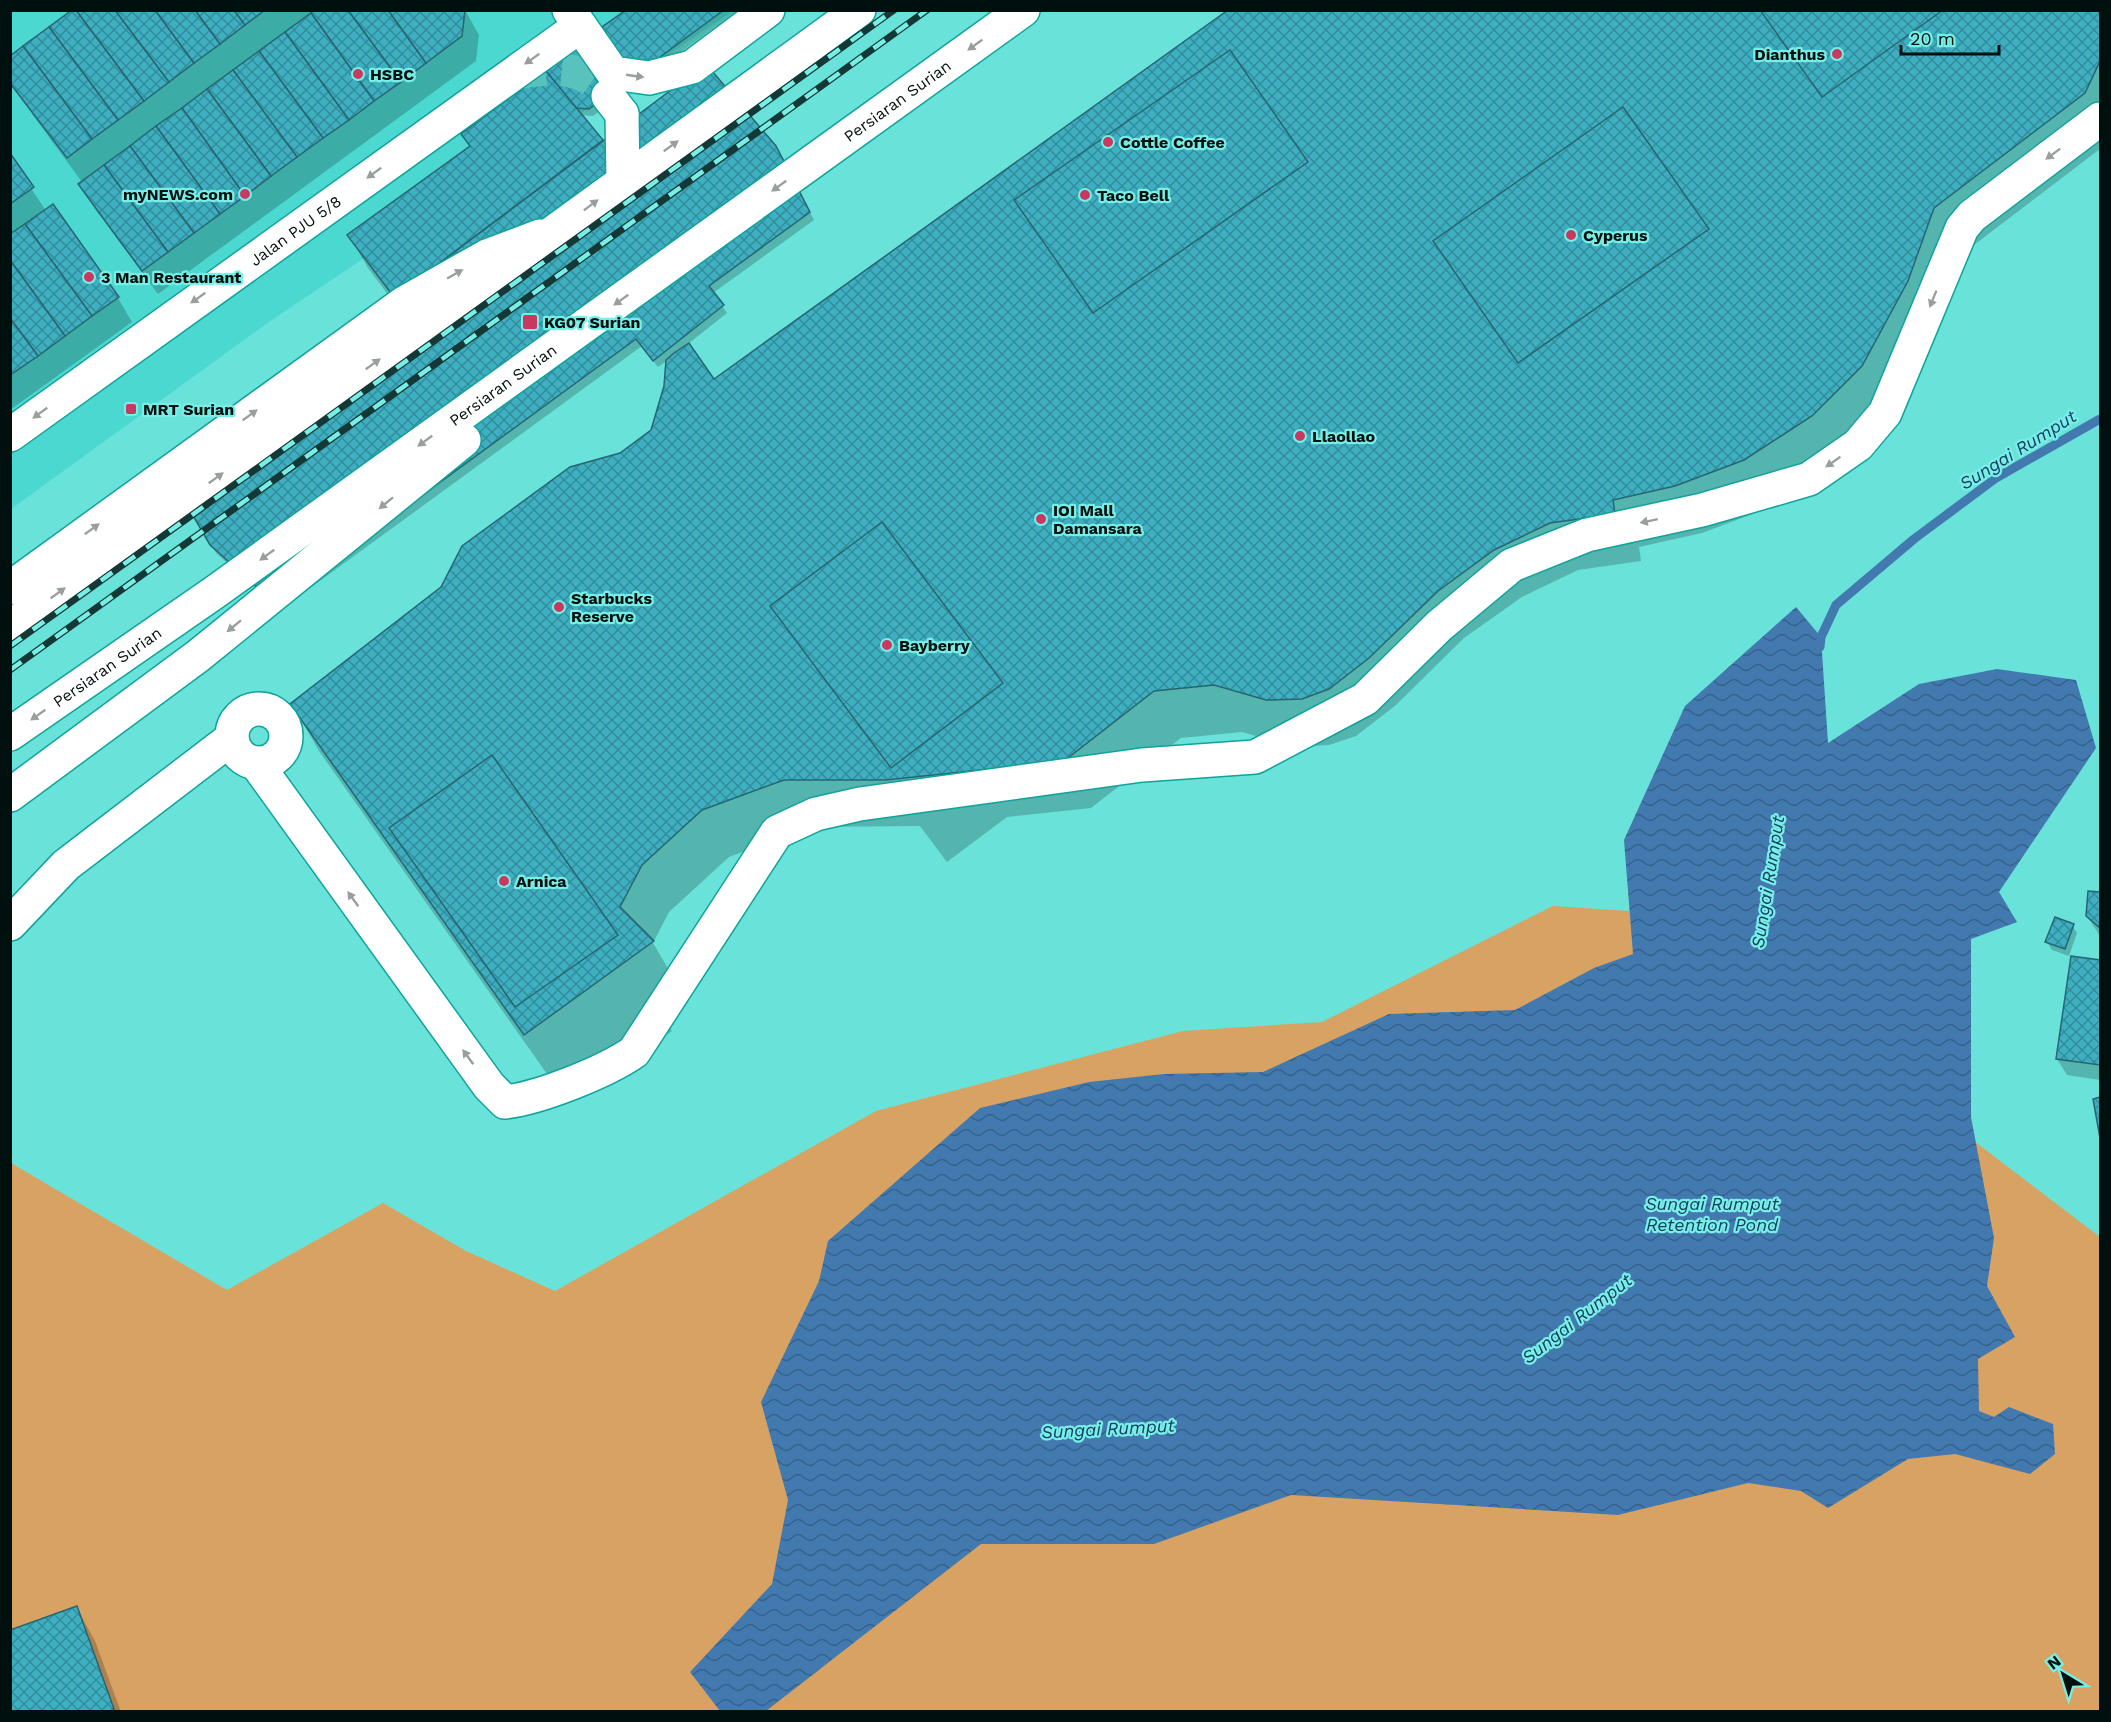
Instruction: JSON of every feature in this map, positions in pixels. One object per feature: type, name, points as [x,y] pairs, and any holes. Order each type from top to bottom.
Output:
[{"type":"main road","points":[[575,18],[613,73],[649,78],[692,67],[768,10]]},
{"type":"main road","points":[[768,75],[816,10]]},
{"type":"main road","points":[[10,627],[859,10]]},
{"type":"main road","name":"Persiaran Surian","points":[[10,734],[215,592],[1023,10]]},
{"type":"main road","name":"Jalan PJU 5/8","points":[[10,435],[575,18]]},
{"type":"main road","points":[[615,105],[623,180]]},
{"type":"main road","points":[[256,763],[489,1086],[505,1102],[523,1100],[618,1063],[634,1052],[777,832],[816,814],[860,804],[1142,765],[1255,757],[1365,699],[1438,626],[1512,565],[1587,535],[1702,510],[1809,479],[1858,445],[1885,413],[1962,228],[1972,216],[2100,119]]},
{"type":"main road","points":[[10,588],[404,303],[487,256],[558,229]]},
{"type":"main road","name":"Persiaran Surian","points":[[10,795],[198,656],[464,440],[558,346]]},
{"type":"main road","points":[[260,709],[277,715],[286,730],[284,747],[272,760],[256,763],[245,760],[238,754],[232,738],[236,720],[243,714],[260,709]]},
{"type":"main road","points":[[10,924],[66,865],[232,738]]},
{"type":"shaded area","points":[[11,11],[733,11],[266,324],[11,509]]},
{"type":"shaded area","points":[[1553,906],[1676,914],[2100,1237],[2100,1711],[11,1712],[11,1163],[227,1290],[383,1203],[466,1251],[555,1291],[876,1111],[1183,1031],[1322,1022]]},
{"type":"water","name":"Sungai Rumput Retention Pond","points":[[1796,607],[1821,637],[1828,743],[1919,684],[1997,669],[2076,680],[2096,748],[1999,892],[2017,922],[1971,939],[1971,1117],[1994,1238],[1987,1286],[2015,1337],[1978,1359],[1979,1411],[1994,1417],[2009,1407],[2053,1424],[2055,1454],[2030,1474],[1955,1454],[1908,1459],[1828,1508],[1801,1491],[1748,1483],[1618,1515],[1291,1495],[1154,1544],[981,1544],[766,1711],[720,1711],[690,1672],[772,1584],[788,1500],[761,1402],[819,1281],[828,1241],[980,1108],[1089,1082],[1164,1074],[1263,1072],[1389,1014],[1515,1010],[1594,968],[1633,954],[1624,840],[1685,706]]},
{"type":"building","points":[[72,10],[76,10],[144,101],[118,120],[49,27]]},
{"type":"building","points":[[76,10],[115,10],[169,82],[144,101]]},
{"type":"building","points":[[115,10],[155,10],[194,63],[169,82]]},
{"type":"building","points":[[155,10],[195,10],[220,44],[194,63]]},
{"type":"building","points":[[195,10],[234,10],[245,25],[220,44]]},
{"type":"building","points":[[234,10],[265,10],[245,25]]},
{"type":"building","points":[[314,10],[348,10],[401,82],[374,101],[311,13]]},
{"type":"building","points":[[348,10],[388,10],[426,63],[401,82]]},
{"type":"building","points":[[388,10],[465,10],[462,36],[426,63]]},
{"type":"building","points":[[626,10],[724,10],[589,109],[576,108],[546,71],[488,114],[473,96],[569,50]]},
{"type":"building","name":"IOI Mall Damansara","points":[[1228,10],[2100,10],[2100,61],[2085,93],[1934,208],[1908,281],[1862,366],[1812,416],[1744,460],[1675,486],[1613,500],[1615,514],[1550,523],[1494,550],[1438,591],[1369,658],[1329,689],[1302,699],[1266,700],[1214,685],[1154,691],[1064,761],[886,780],[784,780],[702,810],[642,865],[620,907],[654,941],[524,1035],[290,704],[441,587],[462,546],[570,467],[620,453],[651,430],[664,386],[666,360],[674,353],[689,343],[714,379]]},
{"type":"building","name":"Dianthus","points":[[1760,10],[1943,10],[1822,97]]},
{"type":"building","points":[[311,13],[374,101],[349,120],[285,32]]},
{"type":"building","points":[[49,27],[118,120],[92,139],[23,46]]},
{"type":"building","points":[[285,32],[349,120],[323,138],[259,51]]},
{"type":"building","points":[[23,46],[92,139],[67,158],[10,83],[10,56]]},
{"type":"building","points":[[1230,50],[1308,162],[1093,313],[1014,200]]},
{"type":"building","points":[[259,51],[323,138],[297,157],[233,70]]},
{"type":"building","name":"KG07 Surian","points":[[706,64],[776,146],[810,212],[709,286],[724,305],[653,361],[636,339],[275,603],[210,545],[162,462],[394,297]]},
{"type":"building","points":[[233,70],[297,157],[271,176],[207,89]]},
{"type":"building","points":[[546,71],[603,140],[394,297],[347,235],[470,146],[461,134]]},
{"type":"building","points":[[207,89],[271,176],[245,196],[182,108]]},
{"type":"building","name":"Cyperus","points":[[1623,107],[1709,229],[1518,363],[1433,241]]},
{"type":"building","points":[[182,108],[245,196],[220,214],[156,126]]},
{"type":"building","points":[[156,126],[220,214],[194,233],[130,146]]},
{"type":"building","points":[[130,146],[194,233],[168,252],[104,165]]},
{"type":"building","points":[[10,153],[34,187],[10,204]]},
{"type":"building","points":[[104,165],[168,252],[142,271],[78,184]]},
{"type":"building","points":[[53,204],[119,297],[92,316],[25,224]]},
{"type":"building","points":[[25,224],[92,316],[65,336],[10,260],[10,234]]},
{"type":"building","points":[[10,260],[65,336],[38,356],[10,318]]},
{"type":"building","points":[[10,318],[38,356],[10,375]]},
{"type":"building","name":"Bayberry","points":[[882,522],[1003,683],[891,768],[770,606]]},
{"type":"building","name":"Arnica","points":[[492,755],[618,935],[515,1007],[389,828]]},
{"type":"building","points":[[2088,891],[2100,892],[2100,928],[2086,916]]},
{"type":"building","points":[[2055,917],[2074,924],[2065,949],[2045,942]]},
{"type":"building","points":[[2071,956],[2100,960],[2100,1065],[2056,1059]]},
{"type":"building","points":[[2100,1097],[2100,1138],[2093,1099]]},
{"type":"building","points":[[77,1606],[114,1709],[108,1712],[10,1712],[10,1630]]},
{"type":"waterway","name":"Sungai Rumput","points":[[1820,647],[1821,637],[1836,605],[1914,539],[1996,478],[2100,419]]},
{"type":"tunnel","points":[[513,73],[553,69],[576,72],[598,85],[608,96]]},
{"type":"railway","points":[[10,646],[894,10]]},
{"type":"railway","points":[[10,670],[927,10]]},
{"type":"place","name":"Dianthus","points":[[1837,54]]},
{"type":"place","name":"HSBC","points":[[358,74]]},
{"type":"place","name":"Cottle Coffee","points":[[1108,142]]},
{"type":"place","name":"myNEWS.com","points":[[245,194]]},
{"type":"place","name":"Taco Bell","points":[[1085,195]]},
{"type":"place","name":"Cyperus","points":[[1571,235]]},
{"type":"place","name":"3 Man Restaurant","points":[[89,277]]},
{"type":"place","name":"KG07 Surian","points":[[530,322]]},
{"type":"place","name":"MRT Surian","points":[[131,409]]},
{"type":"place","name":"Llaollao","points":[[1300,436]]},
{"type":"place","name":"IOI Mall Damansara","points":[[1041,519]]},
{"type":"place","name":"Starbucks Reserve","points":[[559,607]]},
{"type":"place","name":"Bayberry","points":[[887,645]]},
{"type":"place","name":"Arnica","points":[[504,881]]}]
